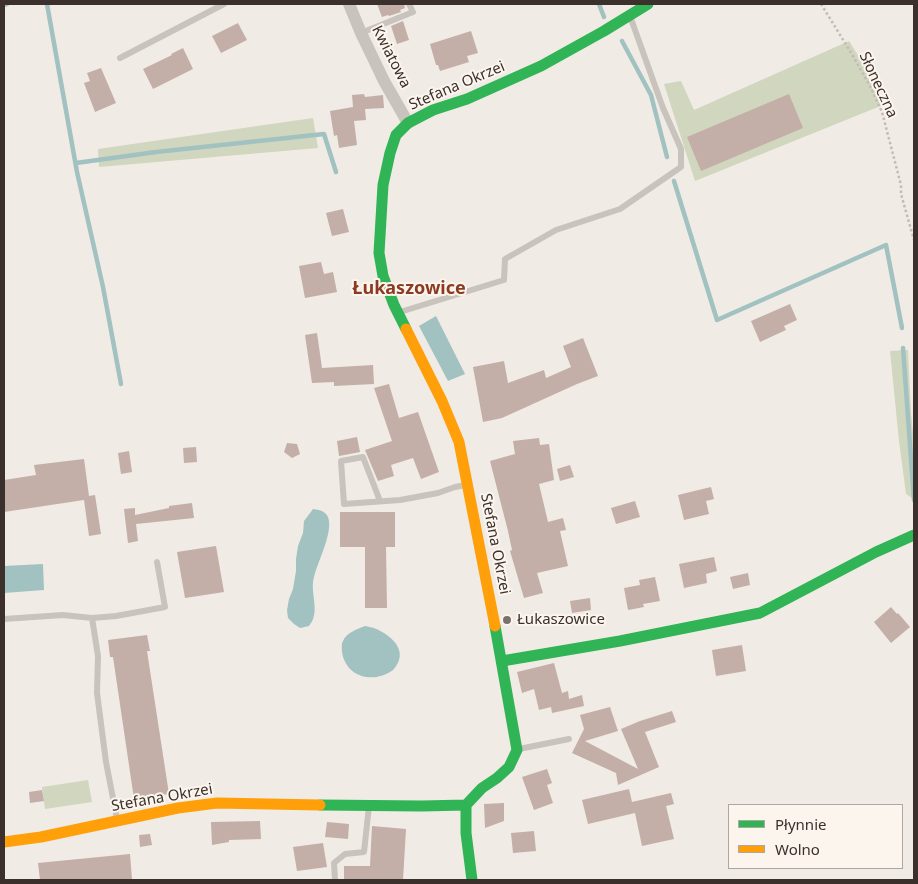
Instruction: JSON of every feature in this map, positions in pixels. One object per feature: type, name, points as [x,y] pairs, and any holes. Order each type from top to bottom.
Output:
[{"type":"street","name":"Kwiatowa","points":[[349,4],[384,81],[408,123]]},
{"type":"street","name":"Stefana Okrzei","points":[[517,750],[502,661],[459,442],[442,401],[394,305],[383,276],[379,253],[383,185],[396,135],[408,123],[433,110],[467,99],[541,66],[604,31],[627,9],[648,4]]},
{"type":"street","points":[[502,661],[760,614],[876,552],[914,535]]},
{"type":"street","points":[[472,880],[466,835],[466,805],[478,792],[509,766],[517,750]]},
{"type":"street","name":"Stefana Okrzei","points":[[4,842],[41,837],[178,808],[217,803],[466,805]]},
{"type":"lane","points":[[120,58],[224,4]]},
{"type":"lane","points":[[361,33],[413,12],[409,4]]},
{"type":"lane","points":[[398,313],[504,280],[505,259],[556,230],[620,209],[681,167],[681,149],[663,108],[627,9]]},
{"type":"lane","points":[[380,502],[364,457],[341,461],[344,504],[380,502],[400,500],[438,493],[455,486],[468,484]]},
{"type":"lane","points":[[4,619],[63,615],[92,618],[116,616],[165,607],[157,562]]},
{"type":"lane","points":[[92,618],[98,656],[97,693],[106,762],[117,820]]},
{"type":"lane","points":[[517,750],[569,739]]},
{"type":"lane","points":[[335,880],[334,863],[346,854],[364,852],[369,805]]},
{"type":"path","name":"Słoneczna","points":[[821,4],[870,86],[882,112],[914,240]]},
{"type":"green space","points":[[849,41],[864,65],[883,105],[695,181],[664,84],[681,81],[694,110]]},
{"type":"green space","points":[[313,118],[318,148],[99,167],[98,149]]},
{"type":"green space","points":[[908,350],[914,443],[914,499],[906,494],[890,351]]},
{"type":"green space","points":[[88,780],[92,802],[45,809],[42,787]]},
{"type":"water","points":[[436,316],[465,374],[448,381],[419,326]]},
{"type":"water","points":[[313,509],[326,514],[329,527],[313,582],[315,609],[313,619],[309,626],[300,628],[288,618],[287,610],[293,589],[298,546],[303,533],[304,521]]},
{"type":"water","points":[[43,564],[44,590],[4,593],[4,566]]},
{"type":"water","points":[[365,626],[375,628],[385,634],[397,645],[399,650],[400,655],[397,665],[393,670],[378,677],[362,676],[355,673],[349,668],[342,652],[344,638]]},
{"type":"building","points":[[377,4],[404,4],[405,8],[400,10],[401,12],[382,17]]},
{"type":"building","points":[[403,21],[409,40],[397,44],[391,26]]},
{"type":"building","points":[[238,23],[247,40],[221,53],[212,36]]},
{"type":"building","points":[[471,31],[478,53],[467,56],[469,62],[440,71],[438,65],[436,65],[430,44]]},
{"type":"building","points":[[183,48],[193,69],[153,89],[143,69]]},
{"type":"building","points":[[101,68],[116,103],[95,112],[84,83],[90,81],[87,73]]},
{"type":"building","points":[[364,94],[365,97],[383,95],[384,108],[365,109],[366,120],[354,121],[357,145],[339,148],[337,135],[334,136],[330,111],[353,107],[352,95]]},
{"type":"building","points":[[789,94],[803,128],[701,171],[687,137]]},
{"type":"building","points":[[343,209],[349,232],[332,236],[326,213]]},
{"type":"building","points":[[321,262],[324,274],[333,272],[337,292],[305,298],[299,266]]},
{"type":"building","points":[[790,304],[797,320],[784,326],[786,330],[760,342],[751,321]]},
{"type":"building","points":[[317,333],[322,368],[373,365],[374,384],[334,386],[334,382],[312,383],[305,335]]},
{"type":"building","points":[[583,338],[598,376],[502,418],[483,422],[473,367],[504,361],[508,383],[544,370],[546,378],[571,367],[563,346]]},
{"type":"building","points":[[389,384],[399,418],[418,412],[439,472],[421,479],[413,458],[391,465],[394,476],[378,481],[365,450],[392,441],[374,388]]},
{"type":"building","points":[[357,437],[360,452],[339,456],[337,441]]},
{"type":"building","points":[[539,438],[540,445],[549,444],[554,480],[539,484],[548,522],[563,518],[566,530],[560,531],[568,566],[537,573],[543,593],[524,598],[510,551],[512,550],[508,531],[490,461],[515,454],[513,441]]},
{"type":"building","points":[[287,443],[297,444],[300,454],[292,458],[284,452]]},
{"type":"building","points":[[196,447],[197,462],[184,463],[183,448]]},
{"type":"building","points":[[129,451],[132,472],[121,474],[118,453]]},
{"type":"building","points":[[84,459],[89,496],[95,495],[101,534],[89,536],[84,500],[4,512],[4,480],[36,475],[34,465]]},
{"type":"building","points":[[570,465],[574,477],[560,481],[557,469]]},
{"type":"building","points":[[711,487],[714,499],[706,501],[709,514],[684,520],[678,495]]},
{"type":"building","points":[[635,501],[640,517],[616,524],[611,508]]},
{"type":"building","points":[[192,503],[194,518],[136,524],[138,541],[128,543],[124,509],[135,508],[135,515],[169,508],[169,506]]},
{"type":"building","points":[[340,512],[395,512],[395,547],[386,547],[387,608],[365,608],[365,547],[340,547]]},
{"type":"building","points":[[216,546],[224,592],[185,598],[177,552]]},
{"type":"building","points":[[714,557],[717,571],[706,574],[707,583],[684,588],[679,564]]},
{"type":"building","points":[[748,573],[750,585],[733,589],[730,577]]},
{"type":"building","points":[[655,577],[660,601],[643,604],[644,607],[628,610],[624,588],[640,585],[639,580]]},
{"type":"building","points":[[590,598],[591,610],[572,613],[570,601]]},
{"type":"building","points":[[891,607],[910,627],[891,643],[874,622]]},
{"type":"building","points":[[147,635],[150,651],[147,651],[169,794],[134,799],[113,657],[110,657],[108,640]]},
{"type":"building","points":[[742,645],[746,671],[716,676],[712,650]]},
{"type":"building","points":[[554,663],[562,693],[568,691],[569,699],[582,695],[584,706],[552,713],[551,707],[539,710],[534,689],[522,693],[517,672]]},
{"type":"building","points":[[610,707],[618,731],[585,741],[638,769],[621,729],[672,711],[676,722],[645,732],[659,767],[618,785],[616,773],[572,753],[584,729],[580,715]]},
{"type":"building","points":[[547,769],[552,783],[547,785],[553,803],[534,810],[522,777]]},
{"type":"building","points":[[629,789],[632,802],[671,793],[674,804],[666,806],[674,839],[642,846],[635,813],[588,824],[582,800]]},
{"type":"building","points":[[42,790],[44,801],[30,803],[29,792]]},
{"type":"building","points":[[504,803],[504,821],[485,828],[484,804]]},
{"type":"building","points":[[260,821],[261,839],[229,840],[229,842],[212,845],[211,822]]},
{"type":"building","points":[[327,822],[349,824],[348,839],[325,837]]},
{"type":"building","points":[[372,826],[406,829],[403,880],[344,880],[344,866],[370,866]]},
{"type":"building","points":[[534,831],[536,851],[513,853],[511,833]]},
{"type":"building","points":[[150,834],[152,845],[140,847],[139,835]]},
{"type":"building","points":[[323,843],[327,867],[297,871],[293,847]]},
{"type":"building","points":[[130,854],[132,879],[40,880],[38,863]]},
{"type":"waterway","points":[[47,4],[77,172],[103,287],[121,384]]},
{"type":"waterway","points":[[599,4],[604,17]]},
{"type":"waterway","points":[[622,41],[651,95],[667,157]]},
{"type":"waterway","points":[[76,163],[156,152],[324,134],[336,172]]},
{"type":"waterway","points":[[674,181],[717,320],[886,245],[902,328]]},
{"type":"waterway","points":[[903,348],[914,500]]},
{"type":"traffic: fast","points":[[406,329],[383,276],[379,253],[383,185],[396,135],[408,123],[433,110],[467,99],[541,66],[648,4]]},
{"type":"traffic: fast","points":[[502,661],[620,641],[760,613],[876,552],[914,535]]},
{"type":"traffic: fast","points":[[320,805],[466,805],[482,788],[509,767],[517,750],[495,626]]},
{"type":"traffic: fast","points":[[466,805],[466,833],[472,880]]},
{"type":"traffic: slow","points":[[406,329],[442,401],[459,442],[495,626]]},
{"type":"traffic: slow","points":[[4,842],[41,837],[178,808],[217,803],[320,805]]},
{"type":"place","name":"Łukaszowice","points":[[507,620]]},
{"type":"district","name":"Łukaszowice","points":[[409,289]]}]
